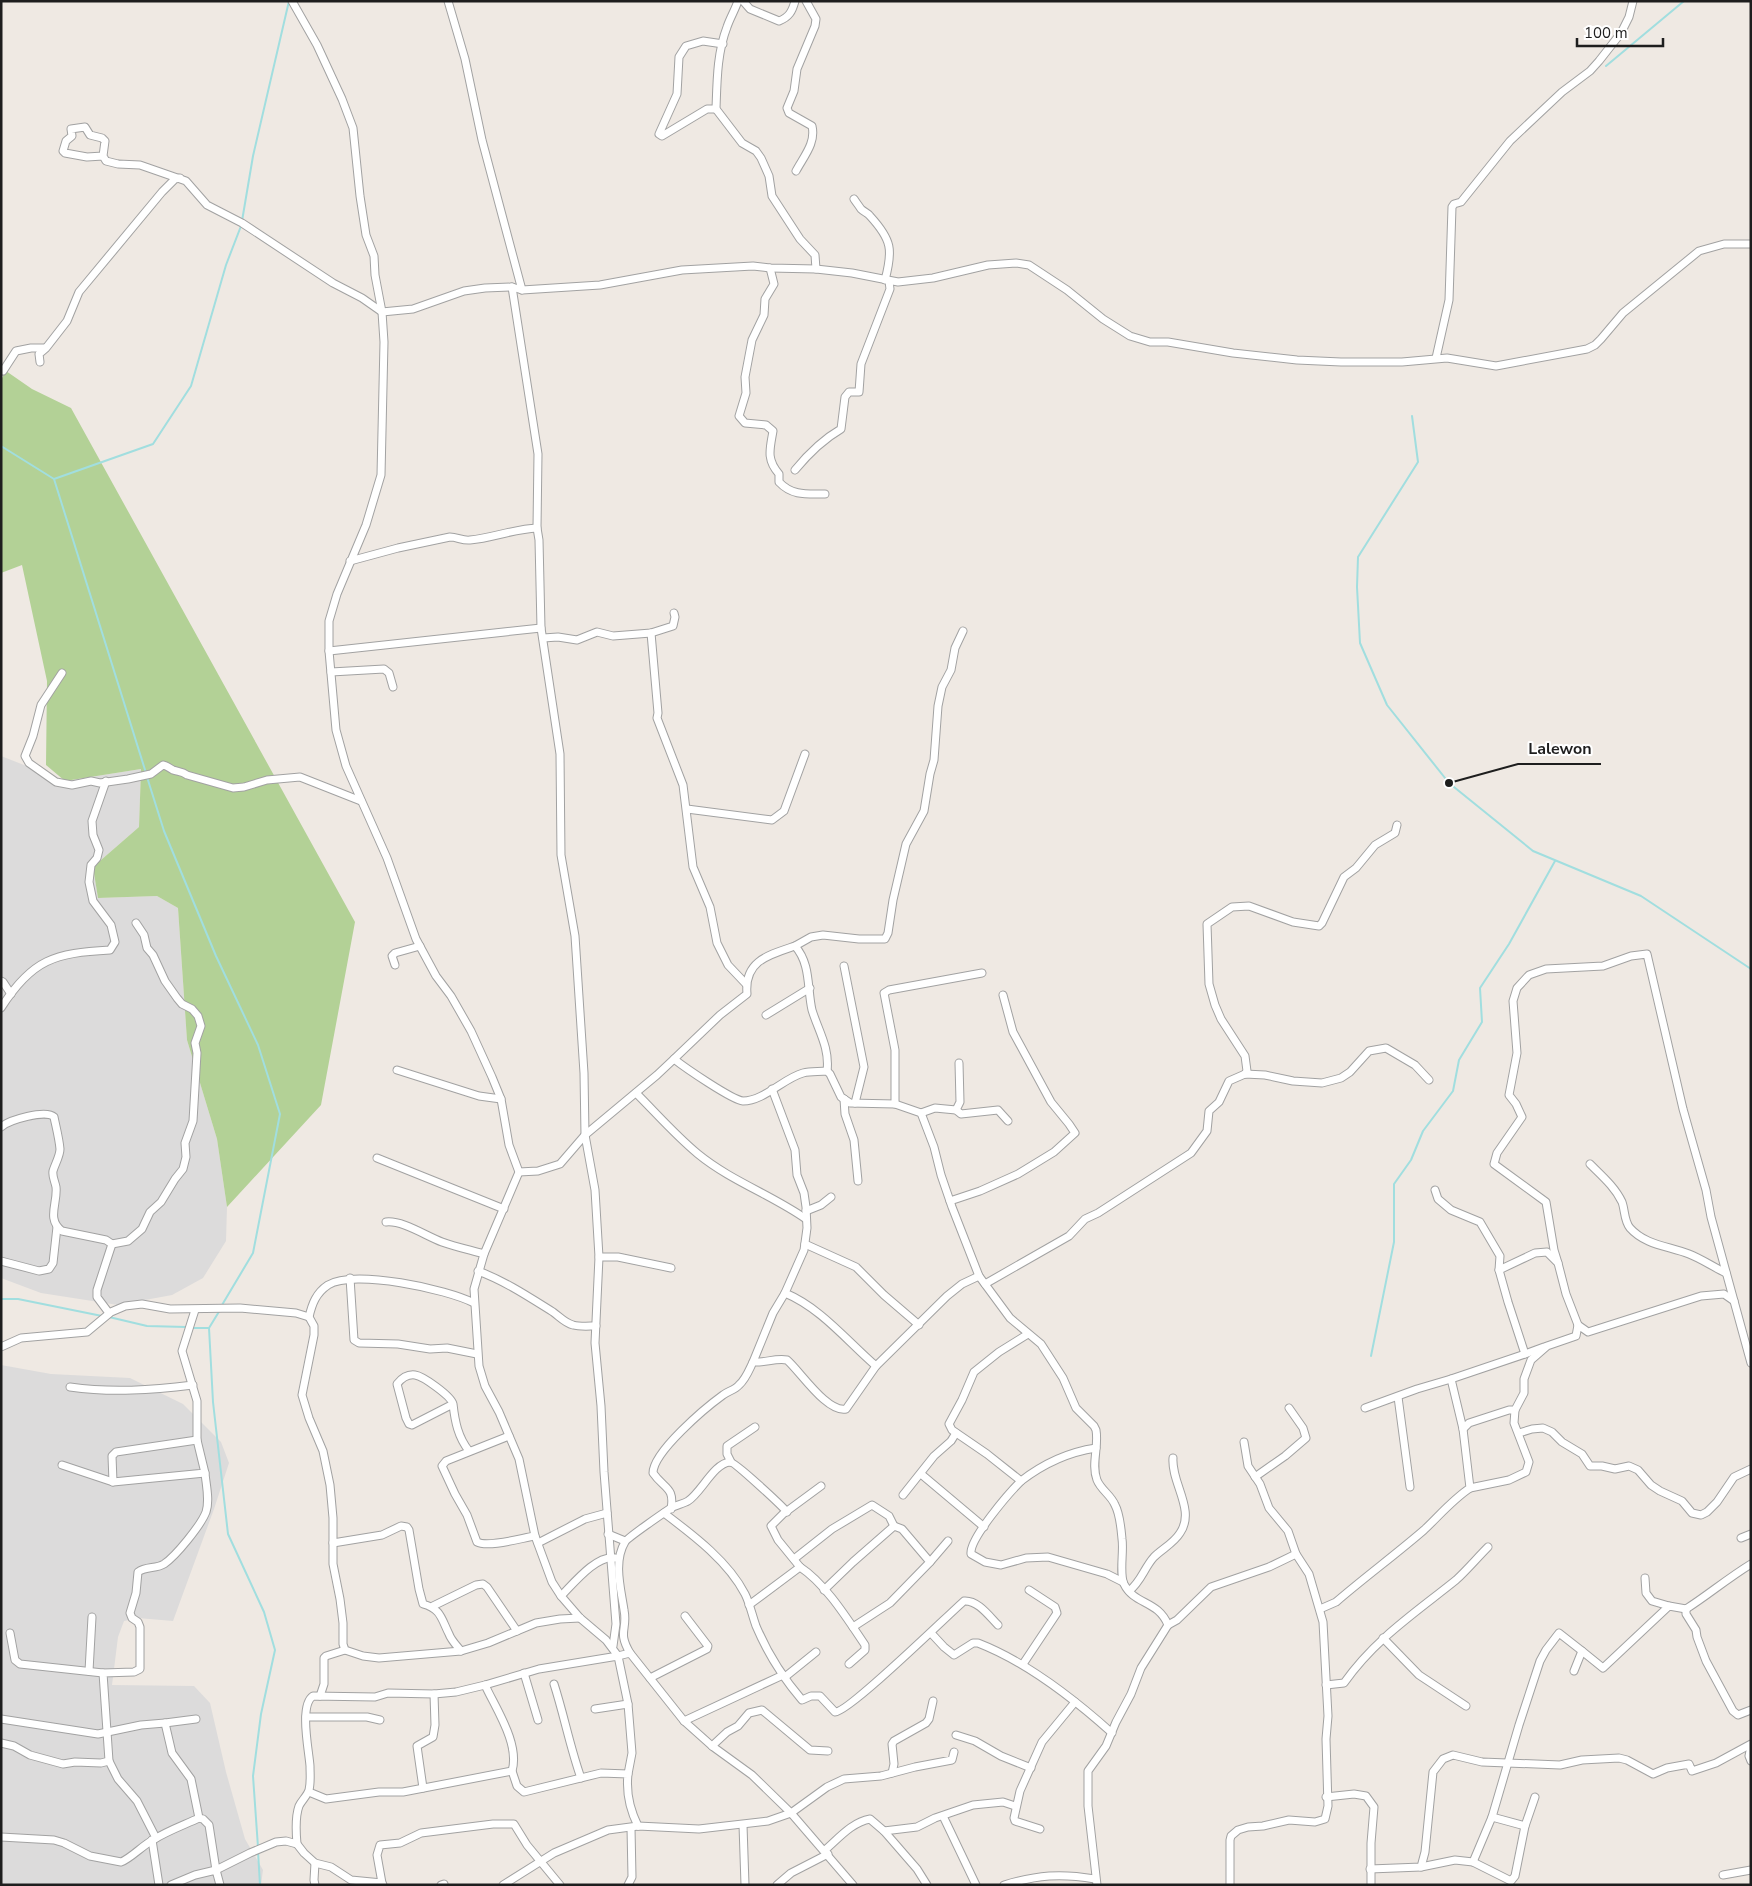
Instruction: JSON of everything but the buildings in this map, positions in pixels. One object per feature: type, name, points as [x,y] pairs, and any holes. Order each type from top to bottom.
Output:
[{"type":"street","points":[[292,1],[317,45],[353,128],[361,204],[366,235],[374,256],[376,283],[382,312],[384,373],[381,475],[366,525],[350,561],[329,621],[329,651],[336,730],[346,766],[387,858],[420,946],[436,976],[451,996],[471,1031],[501,1098],[510,1145],[519,1172],[478,1271],[474,1289],[478,1341],[477,1354],[485,1386],[519,1459],[536,1540],[552,1582],[580,1618],[612,1646],[618,1656],[628,1704],[632,1753],[627,1785],[635,1827],[632,1876],[628,1885]]},
{"type":"street","points":[[448,1],[465,59],[482,140],[522,290]]},
{"type":"street","points":[[738,1],[727,26],[717,68],[718,94],[716,109],[742,143],[756,151],[761,158],[769,176],[772,196],[800,239],[815,255],[816,269]]},
{"type":"street","points":[[743,1],[750,9],[779,21],[788,18],[795,1]]},
{"type":"street","points":[[796,171],[812,141],[813,133],[812,126],[789,113],[787,108],[794,91],[800,62],[815,26],[816,19],[806,1]]},
{"type":"street","points":[[1436,358],[1449,300],[1452,207],[1460,202],[1510,141],[1562,92],[1590,71],[1599,61],[1622,33],[1633,1]]},
{"type":"street","points":[[716,109],[706,110],[662,136],[659,134],[676,94],[679,57],[686,46],[703,41],[722,44]]},
{"type":"street","points":[[103,156],[87,157],[65,153],[63,151],[66,142],[72,136],[71,128],[84,127],[90,135],[102,138],[105,142],[103,156],[106,161],[118,164],[140,165],[180,178],[190,184],[208,205],[242,223],[303,264],[382,312],[413,309],[464,291],[485,288],[522,290],[600,285],[682,270],[753,266],[816,269],[852,273],[898,282],[933,278],[988,265],[1016,263],[1029,265],[1067,290],[1103,319],[1130,336],[1150,342],[1168,342],[1233,353],[1341,362],[1402,362],[1447,358],[1496,366],[1587,349],[1601,339],[1623,313],[1699,251],[1724,244],[1751,244]]},
{"type":"street","points":[[40,362],[39,354],[67,321],[79,292],[162,192],[175,179],[180,178]]},
{"type":"street","points":[[795,470],[825,438],[841,429],[845,397],[849,392],[859,392],[861,364],[890,289],[887,280],[890,248],[879,226],[854,199]]},
{"type":"street","points":[[770,268],[774,284],[764,299],[764,315],[752,340],[745,377],[746,393],[739,416],[745,423],[766,426],[773,431],[769,457],[772,466],[779,474],[779,482],[786,490],[800,495],[825,494]]},
{"type":"street","points":[[512,288],[538,454],[537,528],[539,540],[541,628],[560,754],[561,855],[576,944],[584,1073],[585,1134],[595,1190],[599,1257],[594,1343],[601,1406],[608,1534],[616,1624],[612,1646]]},
{"type":"street","points":[[1,370],[3,371],[16,351],[46,348]]},
{"type":"street","points":[[350,561],[450,537],[467,540],[537,528]]},
{"type":"street","points":[[543,638],[558,637],[577,640],[598,632],[613,636],[651,633],[673,626],[676,616],[674,613]]},
{"type":"street","points":[[329,651],[541,628]]},
{"type":"street","points":[[519,1172],[538,1171],[560,1164],[585,1134],[636,1093],[720,1015],[747,994],[746,984],[754,965],[767,955],[795,946],[811,937],[885,939],[888,933],[893,900],[906,844],[924,811],[934,760],[938,706],[942,687],[951,670],[956,648],[963,631]]},
{"type":"street","points":[[651,633],[657,718],[683,784],[693,867],[710,907],[717,943],[728,965],[746,984]]},
{"type":"street","points":[[331,672],[384,669],[389,673],[394,687]]},
{"type":"street","points":[[62,673],[41,705],[37,724],[25,756],[29,763],[56,782],[72,785],[91,781],[100,784],[106,781],[151,774],[163,765],[182,771],[187,775],[233,788],[244,787],[267,780],[300,777],[361,801]]},
{"type":"street","points":[[687,809],[772,820],[784,811],[805,754]]},
{"type":"street","points":[[1,1008],[24,977],[34,968],[71,953],[110,950],[115,942],[111,925],[93,901],[89,882],[91,865],[97,858],[99,850],[93,835],[92,821],[106,781]]},
{"type":"street","points":[[1245,1074],[1247,1071],[1245,1056],[1221,1019],[1209,984],[1208,924],[1232,907],[1249,906],[1293,922],[1319,926],[1344,877],[1356,868],[1375,845],[1394,833],[1397,825]]},
{"type":"street","points":[[1,1127],[6,1122],[28,1117],[48,1114],[54,1117],[60,1148],[53,1179],[56,1188],[54,1220],[57,1227],[62,1231],[106,1240],[112,1244],[128,1241],[142,1229],[150,1212],[160,1202],[183,1169],[186,1158],[185,1143],[192,1121],[197,1053],[195,1043],[201,1026],[198,1016],[192,1009],[182,1004],[165,981],[153,955],[147,948],[144,935],[136,923]]},
{"type":"street","points":[[395,965],[392,956],[395,952],[420,946]]},
{"type":"street","points":[[795,946],[809,976],[812,1008],[825,1045],[827,1070],[836,1090],[844,1099],[855,1103],[896,1104],[920,1113],[935,1108],[956,1110],[961,1114],[998,1110],[1008,1121]]},
{"type":"street","points":[[1365,1408],[1576,1336],[1578,1325],[1566,1294],[1554,1250],[1546,1202],[1494,1164],[1497,1153],[1522,1117],[1509,1095],[1517,1054],[1513,1001],[1517,988],[1529,975],[1546,969],[1603,966],[1631,956],[1647,954],[1683,1109],[1751,1363]]},
{"type":"street","points":[[844,966],[864,1067],[855,1103]]},
{"type":"street","points":[[896,1104],[895,1050],[884,993],[889,990],[982,973]]},
{"type":"street","points":[[1,981],[11,994]]},
{"type":"street","points":[[766,1015],[810,988]]},
{"type":"street","points":[[950,1201],[980,1191],[1018,1174],[1054,1152],[1075,1133],[1051,1102],[1013,1032],[1003,995]]},
{"type":"street","points":[[985,1284],[1069,1236],[1085,1219],[1098,1213],[1191,1153],[1207,1131],[1209,1111],[1219,1102],[1229,1081],[1245,1074],[1264,1075],[1293,1082],[1322,1083],[1341,1078],[1350,1072],[1369,1051],[1386,1048],[1415,1065],[1429,1080]]},
{"type":"street","points":[[674,1059],[692,1073],[734,1098],[743,1100],[761,1095],[802,1073],[827,1070]]},
{"type":"street","points":[[956,1110],[960,1102],[959,1063]]},
{"type":"street","points":[[397,1070],[479,1096],[501,1098]]},
{"type":"street","points":[[667,1511],[672,1496],[670,1491],[653,1473],[656,1460],[676,1436],[706,1408],[726,1392],[740,1385],[753,1362],[773,1313],[799,1264],[805,1244],[806,1211],[804,1193],[797,1175],[795,1150],[772,1089]]},
{"type":"street","points":[[636,1093],[699,1155],[727,1174],[782,1203],[806,1219]]},
{"type":"street","points":[[844,1099],[845,1114],[854,1140],[858,1181]]},
{"type":"street","points":[[920,1113],[934,1147],[950,1201],[979,1276],[1010,1318],[1041,1344],[1063,1378],[1076,1408],[1094,1426],[1097,1436],[1094,1470],[1097,1480],[1116,1508],[1122,1541],[1123,1582]]},
{"type":"street","points":[[377,1158],[504,1209]]},
{"type":"street","points":[[1590,1164],[1618,1194],[1629,1227],[1651,1243],[1669,1246],[1726,1273]]},
{"type":"street","points":[[1435,1190],[1438,1199],[1451,1210],[1480,1222],[1500,1256],[1499,1270],[1525,1354]]},
{"type":"street","points":[[806,1211],[821,1205],[830,1197]]},
{"type":"street","points":[[386,1222],[398,1222],[442,1242],[484,1254]]},
{"type":"street","points":[[1,1261],[39,1271],[49,1269],[53,1263],[57,1227]]},
{"type":"street","points":[[109,1313],[97,1297],[97,1290],[112,1244]]},
{"type":"street","points":[[805,1244],[856,1268],[919,1325]]},
{"type":"street","points":[[1499,1270],[1535,1252],[1547,1252],[1558,1263]]},
{"type":"street","points":[[599,1257],[618,1257],[671,1268]]},
{"type":"street","points":[[478,1271],[521,1293],[567,1323],[575,1326],[596,1326]]},
{"type":"street","points":[[753,1362],[762,1363],[779,1359],[787,1360],[820,1396],[837,1409],[842,1410],[850,1406],[876,1366],[947,1296],[962,1284],[979,1276]]},
{"type":"street","points":[[345,1650],[340,1599],[333,1564],[333,1518],[323,1451],[309,1418],[302,1394],[304,1376],[314,1335],[314,1326],[309,1317],[313,1302],[318,1294],[329,1284],[350,1278],[417,1286],[461,1297],[474,1303]]},
{"type":"street","points":[[350,1278],[354,1340],[359,1343],[398,1344],[430,1349],[447,1348],[477,1354]]},
{"type":"street","points":[[785,1293],[800,1299],[831,1324],[876,1366]]},
{"type":"street","points":[[1578,1325],[1588,1332],[1701,1296],[1724,1294],[1734,1301]]},
{"type":"street","points":[[1,1347],[21,1338],[87,1332],[109,1313],[125,1306],[142,1304],[170,1309],[240,1308],[309,1317]]},
{"type":"street","points":[[10,1633],[17,1663],[103,1673],[134,1672],[140,1669],[140,1627],[130,1613],[136,1593],[138,1572],[147,1567],[160,1566],[170,1560],[180,1550],[202,1520],[206,1511],[208,1494],[197,1440],[197,1401],[182,1351],[195,1310]]},
{"type":"street","points":[[1021,1480],[956,1433],[949,1424],[974,1372],[998,1352],[1028,1334]]},
{"type":"street","points":[[1320,1609],[1336,1602],[1423,1530],[1446,1510],[1456,1498],[1470,1488],[1509,1480],[1526,1472],[1529,1462],[1514,1423],[1515,1410],[1524,1393],[1524,1379],[1531,1360],[1547,1346]]},
{"type":"street","points":[[453,1404],[412,1425],[409,1424],[397,1384],[401,1379],[409,1375],[416,1375],[450,1397],[453,1404],[458,1431],[468,1451]]},
{"type":"street","points":[[1451,1378],[1463,1429],[1470,1488]]},
{"type":"street","points":[[70,1387],[89,1390],[146,1390],[193,1385]]},
{"type":"street","points":[[1398,1397],[1410,1487]]},
{"type":"street","points":[[1255,1477],[1285,1456],[1306,1438],[1303,1428],[1289,1408]]},
{"type":"street","points":[[1463,1429],[1469,1423],[1509,1410],[1515,1410]]},
{"type":"street","points":[[755,1427],[727,1446],[727,1454],[731,1462],[779,1502],[787,1512]]},
{"type":"street","points":[[1519,1433],[1543,1428],[1552,1432],[1562,1442],[1582,1454],[1590,1466],[1615,1469],[1630,1466],[1638,1470],[1656,1488],[1682,1501],[1692,1512],[1701,1515],[1717,1502],[1734,1477],[1751,1469]]},
{"type":"street","points":[[903,1495],[934,1456],[951,1441],[956,1433]]},
{"type":"street","points":[[509,1436],[468,1451],[446,1461],[442,1466],[467,1515],[477,1542],[481,1544],[536,1540],[585,1518],[607,1513]]},
{"type":"street","points":[[113,1482],[112,1456],[116,1452],[197,1440]]},
{"type":"street","points":[[1230,1885],[1231,1836],[1238,1830],[1289,1820],[1315,1822],[1325,1819],[1328,1806],[1326,1797],[1328,1716],[1326,1648],[1320,1609],[1309,1574],[1296,1554],[1288,1531],[1269,1508],[1260,1484],[1246,1462],[1244,1442]]},
{"type":"street","points":[[1096,1448],[1078,1452],[1052,1462],[1021,1480],[1004,1498],[971,1546],[971,1554],[985,1562],[1001,1565],[1026,1558],[1048,1557],[1107,1574],[1123,1582],[1136,1598],[1158,1609],[1164,1615],[1168,1625]]},
{"type":"street","points":[[1129,1591],[1136,1586],[1156,1555],[1179,1535],[1185,1525],[1186,1516],[1180,1488],[1174,1476],[1173,1458]]},
{"type":"street","points":[[731,1462],[717,1468],[688,1502],[667,1511],[625,1541],[620,1559],[618,1582],[625,1614],[622,1636],[630,1654],[684,1721],[712,1746],[752,1776],[791,1813],[853,1885]]},
{"type":"street","points":[[62,1465],[113,1482],[205,1473]]},
{"type":"street","points":[[921,1474],[984,1527]]},
{"type":"street","points":[[821,1486],[773,1523],[771,1529],[800,1568],[815,1579],[824,1590],[853,1627],[865,1646],[865,1650],[849,1664]]},
{"type":"street","points":[[794,1559],[832,1529],[875,1505],[889,1516],[894,1526],[902,1529],[930,1562]]},
{"type":"street","points":[[667,1511],[725,1566],[744,1593],[757,1628],[784,1676],[802,1700],[811,1696],[820,1696],[835,1712],[839,1712],[931,1633],[960,1604],[967,1600],[980,1607],[998,1625]]},
{"type":"street","points":[[333,1543],[382,1535],[401,1526],[407,1527],[423,1604],[433,1606],[476,1584],[482,1584],[487,1587],[517,1631]]},
{"type":"street","points":[[824,1590],[894,1526]]},
{"type":"street","points":[[608,1534],[625,1541]]},
{"type":"street","points":[[1741,1538],[1751,1534]]},
{"type":"street","points":[[853,1627],[890,1603],[948,1541]]},
{"type":"street","points":[[1326,1685],[1344,1683],[1365,1655],[1464,1572],[1488,1547]]},
{"type":"street","points":[[1004,1885],[1034,1876],[1074,1875],[1096,1882],[1088,1806],[1087,1776],[1091,1766],[1106,1746],[1141,1668],[1168,1625],[1177,1620],[1211,1587],[1269,1567],[1296,1554]]},
{"type":"street","points":[[561,1596],[598,1562],[610,1557],[620,1559]]},
{"type":"street","points":[[1645,1578],[1646,1593],[1652,1601],[1686,1609],[1722,1582],[1751,1564]]},
{"type":"street","points":[[749,1605],[800,1568]]},
{"type":"street","points":[[1023,1664],[1058,1612],[1055,1607],[1029,1590]]},
{"type":"street","points":[[433,1606],[461,1651]]},
{"type":"street","points":[[1473,1862],[1492,1817],[1503,1785],[1507,1763],[1546,1650],[1559,1633],[1604,1668],[1669,1606]]},
{"type":"street","points":[[1686,1609],[1686,1614],[1696,1630],[1697,1638],[1706,1661],[1733,1711],[1738,1715],[1751,1710]]},
{"type":"street","points":[[650,1678],[707,1649],[708,1646],[685,1616]]},
{"type":"street","points":[[89,1671],[92,1617]]},
{"type":"street","points":[[320,1696],[324,1684],[324,1658],[345,1650],[363,1656],[378,1658],[461,1651],[536,1623],[580,1618]]},
{"type":"street","points":[[931,1633],[954,1655],[973,1643],[978,1643],[1023,1664],[1075,1702],[1112,1733]]},
{"type":"street","points":[[1383,1638],[1419,1675],[1466,1706]]},
{"type":"street","points":[[1574,1671],[1582,1651]]},
{"type":"street","points":[[684,1721],[784,1676],[816,1652]]},
{"type":"street","points":[[297,1844],[297,1816],[302,1801],[309,1792],[310,1764],[306,1741],[306,1717],[309,1698],[313,1696],[375,1697],[381,1694],[398,1692],[434,1694],[485,1685],[557,1665],[630,1654]]},
{"type":"street","points":[[103,1673],[109,1761],[118,1779],[137,1801],[154,1839],[159,1885]]},
{"type":"street","points":[[524,1673],[538,1720]]},
{"type":"street","points":[[554,1684],[564,1713],[573,1755],[581,1778]]},
{"type":"street","points":[[485,1685],[514,1750],[515,1762],[512,1770],[517,1786],[524,1792],[601,1773],[628,1774]]},
{"type":"street","points":[[423,1788],[417,1746],[433,1737],[435,1725],[434,1694]]},
{"type":"street","points":[[892,1773],[894,1764],[892,1744],[929,1720],[933,1701]]},
{"type":"street","points":[[1040,1830],[1016,1821],[1014,1818],[1015,1806],[1042,1742],[1075,1702]]},
{"type":"street","points":[[596,1709],[628,1704]]},
{"type":"street","points":[[712,1746],[727,1732],[738,1726],[749,1713],[762,1710],[810,1750],[828,1751]]},
{"type":"street","points":[[306,1717],[366,1717],[380,1720]]},
{"type":"street","points":[[1,1718],[58,1726],[71,1731],[106,1733],[140,1724],[196,1719]]},
{"type":"street","points":[[165,1723],[172,1753],[191,1779],[199,1818],[209,1825],[220,1885]]},
{"type":"street","points":[[956,1735],[975,1740],[1001,1756],[1030,1768]]},
{"type":"street","points":[[1,1743],[14,1746],[30,1755],[63,1764],[109,1761]]},
{"type":"street","points":[[1422,1867],[1433,1772],[1443,1759],[1452,1755],[1482,1762],[1560,1764],[1582,1760],[1619,1758],[1627,1760],[1650,1774],[1667,1768],[1689,1764],[1692,1771],[1716,1763],[1751,1745]]},
{"type":"street","points":[[1751,1745],[1749,1756],[1751,1761]]},
{"type":"street","points":[[505,1884],[554,1853],[602,1832],[635,1827],[699,1829],[768,1821],[791,1813],[833,1783],[844,1779],[881,1776],[936,1762],[949,1762],[952,1760],[954,1752]]},
{"type":"street","points":[[309,1792],[326,1798],[379,1792],[403,1792],[512,1770]]},
{"type":"street","points":[[1326,1797],[1354,1794],[1366,1796],[1374,1808],[1370,1869],[1371,1885]]},
{"type":"street","points":[[1370,1869],[1422,1867],[1456,1860],[1473,1862],[1511,1883],[1525,1826],[1535,1797]]},
{"type":"street","points":[[884,1831],[917,1827],[935,1818],[973,1805],[1003,1802],[1015,1806]]},
{"type":"street","points":[[942,1816],[976,1885]]},
{"type":"street","points":[[1492,1817],[1525,1826]]},
{"type":"street","points":[[1,1837],[54,1840],[90,1856],[121,1862],[154,1839],[199,1818]]},
{"type":"street","points":[[776,1885],[791,1872],[826,1852],[850,1828],[870,1818],[917,1869],[927,1885]]},
{"type":"street","points":[[171,1885],[195,1875],[216,1870],[250,1853],[281,1841],[291,1841],[297,1844],[315,1863],[331,1867],[351,1880],[383,1884],[378,1863],[379,1846],[400,1842],[421,1833],[493,1824],[514,1824],[526,1845],[560,1885]]},
{"type":"street","points":[[743,1825],[745,1885]]},
{"type":"street","points":[[315,1863],[315,1885]]},
{"type":"street","points":[[1723,1875],[1751,1870]]},
{"type":"shaded area","points":[[1,756],[65,781],[141,769],[139,827],[93,867],[98,898],[157,896],[178,908],[187,1040],[217,1139],[227,1207],[226,1241],[203,1278],[172,1295],[118,1305],[41,1293],[1,1278]]},
{"type":"shaded area","points":[[1,1365],[51,1374],[130,1378],[183,1404],[221,1442],[229,1463],[173,1621],[138,1618],[124,1621],[118,1637],[112,1685],[194,1686],[210,1703],[226,1772],[245,1839],[263,1870],[261,1885],[1,1885]]},
{"type":"green space","points":[[6,371],[32,389],[71,408],[355,922],[321,1105],[227,1207],[217,1139],[187,1040],[178,908],[157,896],[98,898],[93,867],[139,827],[141,769],[65,781],[46,765],[47,681],[22,565],[1,573],[1,380]]},
{"type":"waterway","points":[[242,221],[253,156],[289,1]]},
{"type":"waterway","points":[[1606,66],[1684,1]]},
{"type":"waterway","points":[[54,479],[153,444],[191,386],[226,265],[241,226]]},
{"type":"waterway","points":[[1412,416],[1418,462],[1358,557],[1357,587],[1360,643],[1387,705],[1449,783],[1533,851],[1641,896],[1751,969]]},
{"type":"waterway","points":[[1,446],[54,479],[146,773]]},
{"type":"waterway","points":[[147,777],[164,831],[216,956],[258,1045],[280,1114],[253,1253],[222,1305]]},
{"type":"waterway","points":[[1371,1356],[1394,1242],[1394,1184],[1411,1160],[1423,1131],[1453,1091],[1459,1060],[1482,1022],[1480,988],[1509,944],[1555,861]]},
{"type":"waterway","points":[[1,1299],[18,1299],[102,1316]]},
{"type":"waterway","points":[[220,1310],[209,1328],[213,1402],[228,1534],[264,1612],[275,1650],[261,1714],[253,1776],[258,1847]]},
{"type":"waterway","points":[[109,1317],[147,1326],[186,1327]]},
{"type":"waterway","points":[[191,1328],[208,1328]]},
{"type":"waterway","points":[[258,1851],[260,1885]]},
{"type":"place","name":"Lalewon","points":[[1449,783]]}]
